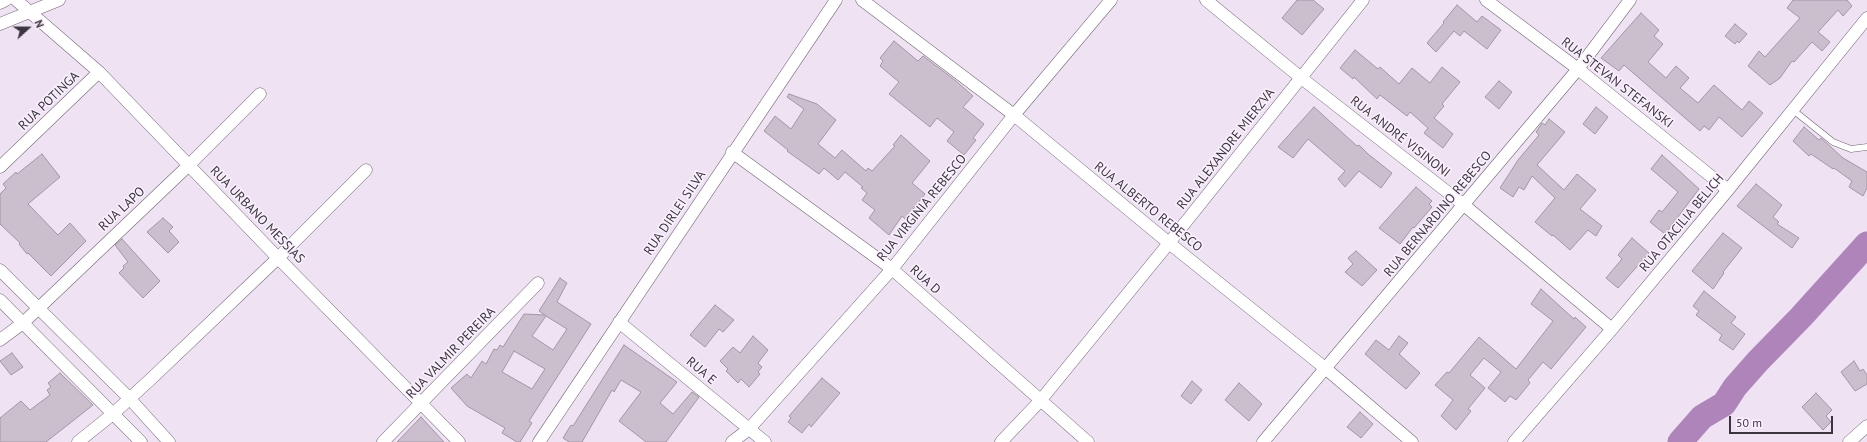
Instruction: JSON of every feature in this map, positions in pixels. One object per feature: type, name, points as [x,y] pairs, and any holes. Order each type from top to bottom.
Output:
[{"type":"street","points":[[0,3],[6,0]]},
{"type":"street","name":"RUA URBANO MESSIAS","points":[[16,0],[31,11],[99,72],[278,258],[459,442]]},
{"type":"street","points":[[0,24],[59,0]]},
{"type":"street","name":"RUA DIRLEI SILVA","points":[[539,442],[732,152],[836,0]]},
{"type":"street","name":"RUA ALBERTO REBESCO","points":[[862,0],[1014,115],[1169,244],[1325,368],[1412,442]]},
{"type":"street","name":"RUA VIRGINIA REBESCO","points":[[732,442],[749,429],[892,269],[1014,115],[1111,0]]},
{"type":"street","name":"RUA ANDRÉ VISINONI","points":[[1206,0],[1300,77],[1464,205],[1612,329]]},
{"type":"street","name":"RUA ALEXANDRE MIERZVA","points":[[1001,442],[1040,401],[1169,244],[1300,77],[1363,0]]},
{"type":"street","name":"RUA STEVAN STEFANSKI","points":[[1486,0],[1578,68],[1728,190]]},
{"type":"street","name":"RUA BERNARDINO REBESCO","points":[[1263,442],[1578,68],[1630,0]]},
{"type":"street","name":"RUA OTACILIA BELICH","points":[[1514,442],[1612,329],[1728,190],[1867,18]]},
{"type":"street","name":"RUA POTINGA","points":[[0,167],[99,72]]},
{"type":"street","name":"RUA LAPO","points":[[0,340],[23,323],[39,308],[189,165],[260,94]]},
{"type":"street","name":"RUA D","points":[[732,152],[892,269],[1088,442]]},
{"type":"street","points":[[78,442],[130,399],[278,258],[366,170]]},
{"type":"street","points":[[0,270],[130,399],[169,442]]},
{"type":"street","name":"RUA VALMIR PEREIRA","points":[[383,442],[538,283]]},
{"type":"street","points":[[0,300],[114,413],[141,442]]},
{"type":"street","name":"RUA E","points":[[620,322],[765,442]]},
{"type":"street","points":[[1849,442],[1867,426]]},
{"type":"lane","points":[[1793,110],[1833,142],[1850,149],[1867,146]]},
{"type":"building","points":[[1297,0],[1313,0],[1324,9],[1302,35],[1282,18]]},
{"type":"building","points":[[1793,0],[1847,0],[1852,6],[1843,16],[1838,10],[1818,32],[1830,42],[1822,51],[1812,42],[1794,62],[1792,61],[1780,78],[1770,85],[1748,66],[1759,51],[1765,57],[1800,18],[1787,8]]},
{"type":"building","points":[[1457,5],[1477,22],[1482,16],[1501,30],[1487,49],[1464,31],[1460,36],[1454,31],[1436,52],[1427,43]]},
{"type":"building","points":[[1641,13],[1659,30],[1654,36],[1663,44],[1648,62],[1666,78],[1676,66],[1689,78],[1680,88],[1698,103],[1714,85],[1742,110],[1749,101],[1763,113],[1742,137],[1719,117],[1709,130],[1704,126],[1700,131],[1624,65],[1619,71],[1601,58]]},
{"type":"building","points":[[1735,24],[1747,34],[1739,43],[1737,41],[1735,44],[1725,36]]},
{"type":"building","points":[[894,41],[918,61],[923,56],[973,96],[963,107],[984,124],[973,138],[976,140],[964,155],[947,141],[954,132],[937,118],[930,127],[889,94],[899,82],[880,66],[883,61],[880,58]]},
{"type":"building","points":[[1355,50],[1378,69],[1380,67],[1399,84],[1412,68],[1430,83],[1442,67],[1460,82],[1442,104],[1444,106],[1434,118],[1453,134],[1443,148],[1424,133],[1428,128],[1410,112],[1407,116],[1380,95],[1377,99],[1354,77],[1353,79],[1340,68]]},
{"type":"building","points":[[1499,81],[1512,92],[1499,109],[1485,97]]},
{"type":"building","points":[[789,94],[817,104],[836,120],[818,144],[835,158],[842,150],[866,171],[868,168],[872,171],[895,146],[893,145],[901,135],[930,161],[912,183],[925,194],[905,219],[902,216],[889,235],[869,218],[875,210],[862,200],[867,193],[861,188],[863,187],[845,172],[838,180],[824,168],[819,174],[787,151],[788,150],[764,131],[775,116],[791,129],[804,109],[787,97]]},
{"type":"building","points":[[1314,107],[1357,146],[1359,145],[1392,173],[1381,188],[1359,171],[1345,187],[1338,179],[1345,171],[1308,139],[1293,158],[1278,147]]},
{"type":"building","points":[[1596,107],[1608,117],[1595,134],[1583,124]]},
{"type":"building","points":[[1549,119],[1565,132],[1537,165],[1564,190],[1577,174],[1596,190],[1580,209],[1602,226],[1596,236],[1588,230],[1570,250],[1535,222],[1555,198],[1532,176],[1524,190],[1519,187],[1513,197],[1500,188],[1518,160],[1539,135],[1536,132],[1542,123],[1545,125]]},
{"type":"building","points":[[1804,127],[1819,140],[1821,138],[1843,158],[1867,172],[1867,188],[1863,196],[1849,187],[1852,181],[1811,154],[1809,156],[1793,141]]},
{"type":"building","points":[[42,154],[60,177],[28,204],[58,235],[70,223],[86,241],[51,276],[28,253],[27,254],[19,244],[20,243],[0,224],[0,194],[6,188],[3,184],[16,172],[17,174]]},
{"type":"building","points":[[1662,155],[1699,189],[1665,234],[1650,222],[1659,210],[1662,212],[1678,192],[1651,169]]},
{"type":"building","points":[[1756,184],[1782,205],[1773,217],[1779,222],[1777,224],[1799,238],[1792,248],[1737,206]]},
{"type":"building","points":[[1416,187],[1432,201],[1429,204],[1432,207],[1414,228],[1413,227],[1400,244],[1379,228]]},
{"type":"building","points":[[163,218],[173,227],[169,231],[179,242],[168,253],[147,232]]},
{"type":"building","points":[[1723,233],[1742,248],[1723,272],[1724,273],[1713,289],[1692,271]]},
{"type":"building","points":[[1632,238],[1649,253],[1618,288],[1606,278],[1622,259],[1618,255]]},
{"type":"building","points":[[122,239],[160,281],[143,298],[119,273],[124,268],[123,266],[128,262],[115,245]]},
{"type":"building","points":[[1356,251],[1377,270],[1362,286],[1345,272],[1353,264],[1348,258]]},
{"type":"building","points":[[560,278],[567,283],[557,302],[591,324],[529,421],[532,423],[520,442],[517,442],[502,433],[505,428],[467,406],[451,388],[467,374],[471,378],[482,361],[486,364],[494,349],[497,350],[500,345],[503,347],[524,314],[545,315],[539,311]],"holes":[[[546,316],[567,329],[553,350],[532,336]],[[514,351],[545,369],[532,389],[502,372]]]},
{"type":"building","points":[[1541,289],[1574,319],[1575,317],[1586,327],[1551,369],[1543,362],[1528,380],[1530,383],[1516,400],[1510,396],[1505,402],[1488,388],[1501,372],[1484,358],[1470,375],[1485,388],[1468,409],[1471,411],[1456,430],[1441,416],[1453,400],[1435,385],[1447,372],[1449,373],[1479,337],[1516,369],[1553,321],[1531,304]]},
{"type":"building","points":[[1704,291],[1736,317],[1731,323],[1745,334],[1733,350],[1719,340],[1722,335],[1696,315],[1699,311],[1693,306]]},
{"type":"building","points":[[715,305],[734,320],[723,332],[719,329],[705,347],[690,335]]},
{"type":"building","points":[[753,336],[768,350],[758,363],[762,367],[758,372],[760,374],[749,387],[741,379],[738,383],[726,371],[728,369],[720,361],[733,347],[740,353]]},
{"type":"building","points":[[1399,336],[1408,343],[1399,354],[1420,373],[1406,389],[1365,354],[1376,340],[1389,350]]},
{"type":"building","points":[[624,345],[677,382],[660,403],[673,414],[692,392],[699,397],[666,442],[646,442],[619,421],[641,392],[621,380],[614,392],[612,390],[582,442],[569,442],[563,438],[571,425],[573,426]]},
{"type":"building","points":[[12,353],[23,367],[11,375],[0,361]]},
{"type":"building","points":[[1854,361],[1860,371],[1863,369],[1867,375],[1867,384],[1855,391],[1841,372]]},
{"type":"building","points":[[60,373],[93,405],[46,442],[0,442],[0,418],[21,401],[30,410],[50,395],[47,390],[51,387],[48,383]]},
{"type":"building","points":[[822,378],[840,393],[811,427],[809,424],[802,433],[788,422],[791,418],[789,416]]},
{"type":"building","points":[[1192,381],[1202,390],[1191,404],[1181,396]]},
{"type":"building","points":[[1239,383],[1262,404],[1249,421],[1225,400]]},
{"type":"building","points":[[1816,393],[1832,410],[1826,416],[1831,422],[1823,430],[1802,407]]},
{"type":"building","points":[[1360,412],[1373,424],[1361,438],[1347,427]]},
{"type":"building","points":[[421,417],[444,442],[397,442]]},
{"type":"waterway","points":[[1680,442],[1702,417],[1724,404],[1735,387],[1758,361],[1801,317],[1867,244]]}]
